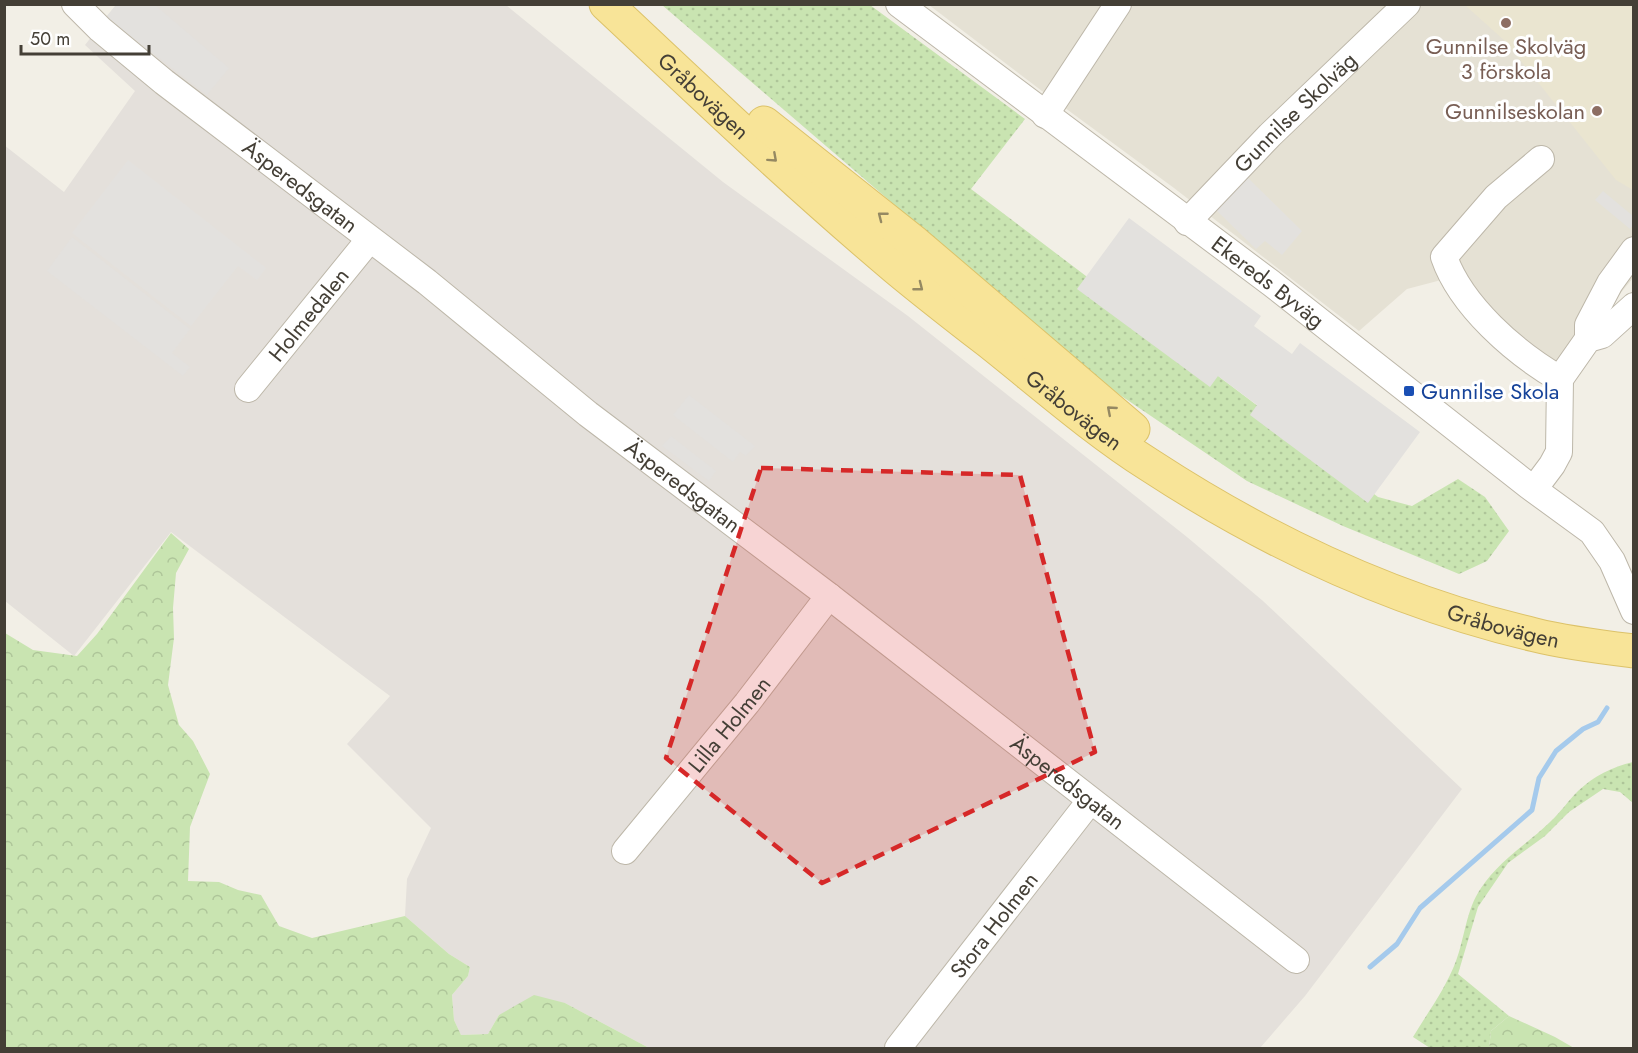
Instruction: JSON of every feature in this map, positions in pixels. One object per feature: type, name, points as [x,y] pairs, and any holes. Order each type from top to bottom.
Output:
[{"type":"main road","name":"Gråbovägen","points":[[606,4],[737,126],[897,269],[1077,412],[1148,465],[1280,542],[1418,601],[1537,636],[1634,651]]},
{"type":"main road","name":"Gråbovägen","points":[[635,4],[755,116],[915,243],[1136,432],[1212,482],[1320,540],[1435,586],[1493,604],[1568,622],[1634,632]]},
{"type":"street","name":"Äsperedsgatan","points":[[75,4],[100,29],[164,82],[474,318],[588,414],[828,596],[1296,960]]},
{"type":"street","points":[[1045,115],[1118,4]]},
{"type":"street","name":"Gunnilse Skolväg","points":[[1187,222],[1270,135],[1407,4]]},
{"type":"street","name":"Ekereds Byväg","points":[[912,8],[1045,115],[1271,284],[1592,532],[1604,548],[1619,576],[1634,611]]},
{"type":"street","points":[[1541,159],[1497,197],[1444,257],[1450,274],[1488,324],[1533,363],[1560,379]]},
{"type":"street","name":"Holmedalen","points":[[248,389],[369,240]]},
{"type":"street","points":[[1534,489],[1559,452],[1560,379],[1588,339],[1588,325],[1610,283],[1634,250]]},
{"type":"street","points":[[1588,339],[1602,335],[1634,306]]},
{"type":"street","name":"Lilla Holmen","points":[[626,851],[747,703],[828,596]]},
{"type":"street","name":"Stora Holmen","points":[[898,1048],[1090,801]]},
{"type":"highlighted area","points":[[761,468],[1020,475],[1095,752],[822,883],[666,758]]},
{"type":"shaded area","points":[[116,5],[506,5],[723,182],[908,316],[1187,537],[1263,601],[1462,789],[1305,996],[1260,1048],[649,1048],[565,1003],[499,1015],[488,1034],[461,1035],[454,1020],[452,995],[468,976],[470,967],[449,954],[405,916],[407,879],[431,828],[347,744],[390,696],[171,532],[74,656],[5,601],[4,145],[64,192],[135,91],[85,45]]},
{"type":"shaded area","points":[[116,5],[155,5],[229,68],[207,95],[106,17]]},
{"type":"shaded area","points":[[929,5],[1633,5],[1633,278],[1600,318],[1541,379],[1445,279],[1407,289],[1359,331],[1174,188]]},
{"type":"shaded area","name":"Gunnilseskolan","points":[[1465,5],[1633,5],[1633,190],[1616,180],[1505,41]]},
{"type":"shaded area","points":[[128,160],[266,268],[257,280],[238,266],[191,326],[72,233]]},
{"type":"shaded area","points":[[1245,175],[1302,231],[1282,255],[1265,241],[1256,249],[1214,208]]},
{"type":"shaded area","points":[[1603,191],[1633,216],[1633,225],[1630,229],[1595,200]]},
{"type":"shaded area","points":[[1129,218],[1261,316],[1254,326],[1292,354],[1300,343],[1420,432],[1368,503],[1250,415],[1257,405],[1218,376],[1210,387],[1077,289]]},
{"type":"shaded area","points":[[72,237],[190,329],[172,353],[190,367],[183,376],[47,271]]},
{"type":"shaded area","points":[[689,395],[755,446],[746,456],[740,452],[733,462],[673,415]]},
{"type":"shaded area","points":[[671,436],[716,471],[709,481],[662,446]]},
{"type":"green space","points":[[662,5],[870,5],[1025,119],[971,189],[1378,497],[1412,506],[1458,479],[1485,497],[1509,531],[1487,561],[1459,574],[1343,526],[1247,481],[1117,393]]},
{"type":"green space","points":[[171,533],[189,549],[176,573],[173,608],[174,638],[168,685],[179,725],[193,741],[210,774],[190,827],[188,881],[219,882],[238,890],[261,895],[279,926],[312,938],[405,916],[449,954],[470,967],[468,976],[452,995],[454,1020],[461,1035],[488,1034],[499,1015],[534,995],[565,1003],[649,1048],[5,1048],[5,633],[33,650],[77,656],[97,634]]},
{"type":"green space","points":[[1633,762],[1633,803],[1620,792],[1603,789],[1569,812],[1545,836],[1508,863],[1478,907],[1458,974],[1509,1016],[1491,1031],[1489,1048],[1430,1048],[1413,1037],[1452,971],[1472,905],[1488,878],[1554,818],[1590,781]]},
{"type":"green space","points":[[1509,1016],[1574,1048],[1489,1048],[1491,1031]]},
{"type":"waterway","points":[[1370,967],[1397,944],[1420,908],[1532,810],[1539,778],[1556,751],[1583,729],[1598,722],[1607,708]]},
{"type":"place","name":"Gunnilse Skolväg 3 förskola","points":[[1506,23]]},
{"type":"place","name":"Gunnilseskolan","points":[[1597,111]]},
{"type":"place","name":"Gunnilse Skola","points":[[1409,391]]}]
